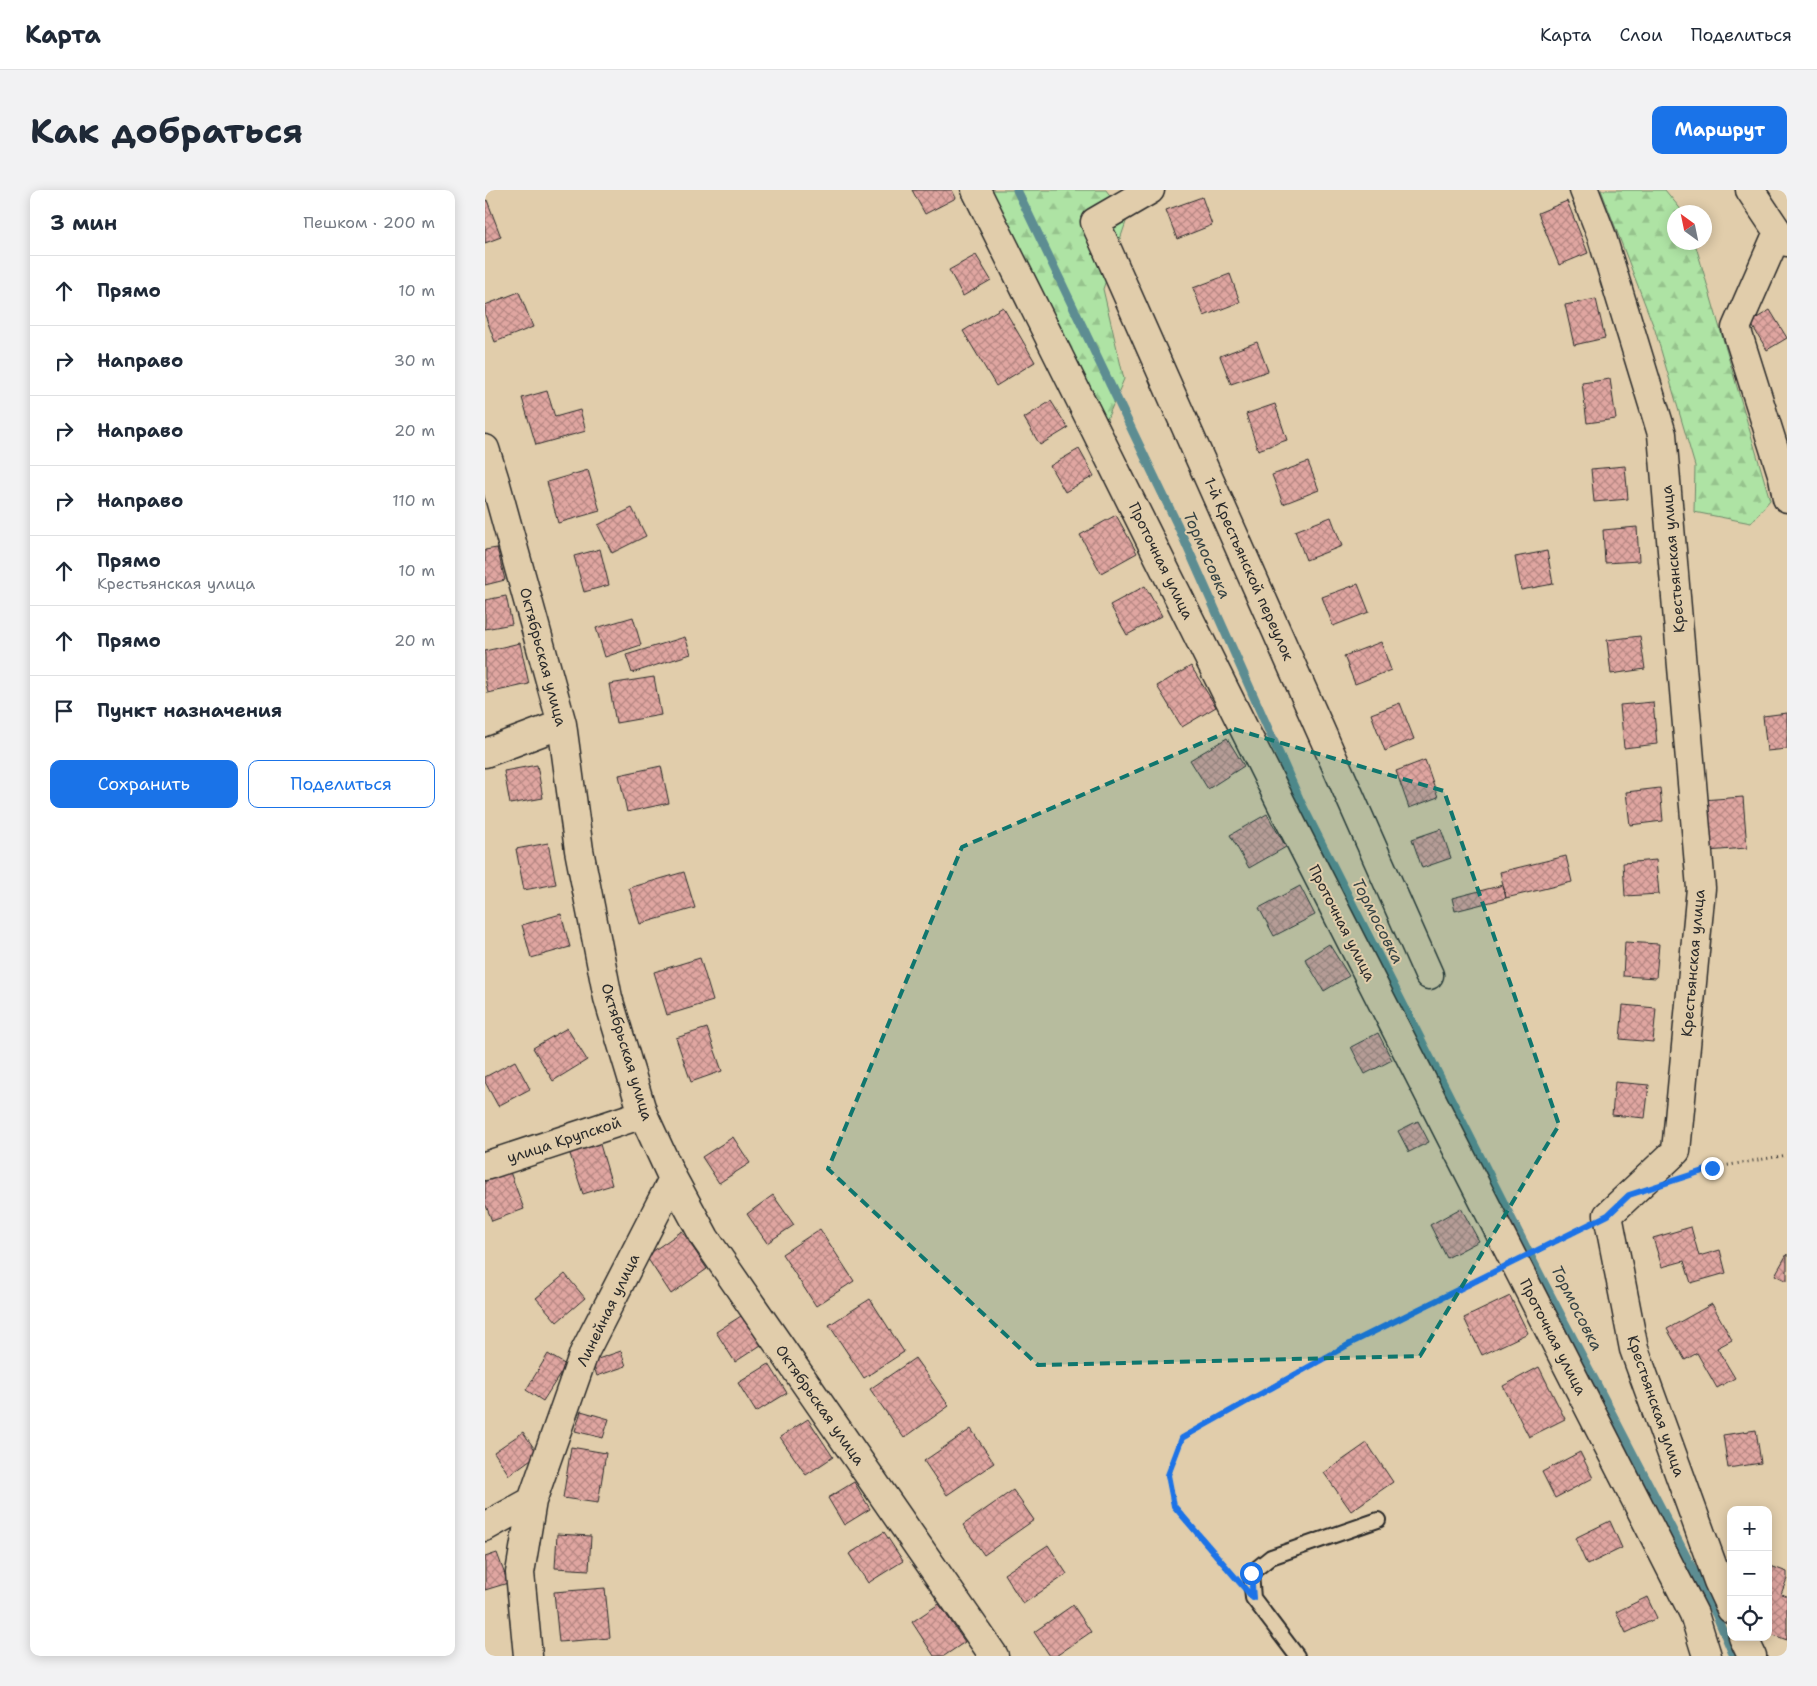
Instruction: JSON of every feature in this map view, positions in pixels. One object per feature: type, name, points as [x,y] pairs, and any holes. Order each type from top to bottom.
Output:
[{"type":"street","name":"Проточная улица","points":[[976,190],[1295,831],[1694,1614],[1707,1656]]},
{"type":"street","name":"1-й Крестьянской переулок","points":[[1150,190],[1095,222],[1429,975]]},
{"type":"street","name":"Крестьянская улица","points":[[1584,190],[1601,234],[1662,434],[1701,888],[1676,1151],[1608,1215],[1634,1349],[1718,1581],[1727,1600]]},
{"type":"street","points":[[1750,190],[1782,237],[1736,328],[1783,477],[1787,498]]},
{"type":"street","name":"Октябрьская улица","points":[[485,449],[490,482],[562,724],[579,850],[608,998],[643,1114],[673,1179],[705,1238],[994,1656]]},
{"type":"street","points":[[485,754],[562,724]]},
{"type":"street","name":"улица Крупской","points":[[485,1166],[643,1114]]},
{"type":"street","name":"Линейная улица","points":[[528,1656],[519,1573],[532,1501],[584,1353],[673,1179]]},
{"type":"street","points":[[485,1527],[532,1501]]},
{"type":"street","points":[[1745,1641],[1752,1656]]},
{"type":"lane","points":[[1297,1656],[1253,1598],[1251,1573],[1271,1557],[1378,1520]]},
{"type":"path","points":[[1685,1177],[1712,1168],[1787,1155]]},
{"type":"path","points":[[1253,1598],[1174,1506],[1168,1475],[1182,1438],[1355,1341],[1608,1215]]},
{"type":"highlighted area","points":[[1234,729],[1444,791],[1559,1125],[1420,1356],[1038,1365],[828,1169],[962,847]]},
{"type":"green space","points":[[988,190],[1106,190],[1127,219],[1103,289],[1124,379],[1104,426]]},
{"type":"green space","points":[[1601,190],[1665,190],[1677,205],[1667,205],[1667,250],[1697,250],[1770,500],[1751,523],[1694,512],[1695,466],[1655,330]]},
{"type":"building","points":[[912,190],[952,190],[956,198],[925,214]]},
{"type":"building","points":[[1202,197],[1212,225],[1177,239],[1166,210]]},
{"type":"building","points":[[487,200],[501,237],[485,243],[485,201]]},
{"type":"building","points":[[1567,201],[1588,253],[1559,265],[1538,213]]},
{"type":"building","points":[[976,255],[991,280],[963,296],[949,270]]},
{"type":"building","points":[[1230,274],[1240,302],[1204,316],[1193,288]]},
{"type":"building","points":[[519,292],[533,327],[495,342],[485,315],[485,305]]},
{"type":"building","points":[[1596,299],[1605,338],[1574,345],[1565,305]]},
{"type":"building","points":[[1003,307],[1035,362],[996,386],[963,331]]},
{"type":"building","points":[[1770,310],[1787,338],[1767,350],[1750,322]]},
{"type":"building","points":[[1257,342],[1268,371],[1231,384],[1220,356]]},
{"type":"building","points":[[1610,379],[1616,419],[1587,423],[1582,383]]},
{"type":"building","points":[[547,391],[555,417],[580,410],[586,431],[536,445],[522,398]]},
{"type":"building","points":[[1051,401],[1068,428],[1040,445],[1024,418]]},
{"type":"building","points":[[1275,404],[1287,440],[1258,450],[1246,414]]},
{"type":"building","points":[[1079,449],[1094,476],[1065,492],[1050,466]]},
{"type":"building","points":[[1308,462],[1319,490],[1283,504],[1272,475]]},
{"type":"building","points":[[1625,466],[1628,499],[1594,502],[1591,469]]},
{"type":"building","points":[[588,470],[600,511],[558,523],[547,482]]},
{"type":"building","points":[[632,508],[646,536],[612,553],[598,525]]},
{"type":"building","points":[[1116,515],[1137,553],[1101,573],[1080,535]]},
{"type":"building","points":[[1331,517],[1342,546],[1306,560],[1295,531]]},
{"type":"building","points":[[1637,527],[1639,561],[1605,563],[1603,530]]},
{"type":"building","points":[[497,548],[505,580],[485,585],[485,550]]},
{"type":"building","points":[[600,549],[609,585],[584,592],[574,556]]},
{"type":"building","points":[[1547,551],[1553,584],[1521,590],[1515,557]]},
{"type":"building","points":[[1358,584],[1369,612],[1333,626],[1322,597]]},
{"type":"building","points":[[1145,586],[1162,616],[1127,635],[1110,605]]},
{"type":"building","points":[[506,596],[512,624],[485,629],[485,600]]},
{"type":"building","points":[[633,617],[641,645],[605,657],[596,628]]},
{"type":"building","points":[[1640,636],[1645,669],[1611,674],[1607,640]]},
{"type":"building","points":[[685,637],[691,654],[632,673],[626,655]]},
{"type":"building","points":[[1381,642],[1391,670],[1355,684],[1344,656]]},
{"type":"building","points":[[520,643],[529,684],[488,693],[485,678],[485,651]]},
{"type":"building","points":[[1191,666],[1216,707],[1182,727],[1157,686]]},
{"type":"building","points":[[654,677],[661,715],[616,723],[609,684]]},
{"type":"building","points":[[1653,702],[1657,744],[1624,748],[1620,705]]},
{"type":"building","points":[[1400,703],[1414,739],[1385,751],[1371,714]]},
{"type":"building","points":[[1787,713],[1787,749],[1767,751],[1763,716]]},
{"type":"building","points":[[1227,738],[1244,766],[1208,789],[1190,760]]},
{"type":"building","points":[[1425,760],[1438,797],[1409,808],[1396,771]]},
{"type":"building","points":[[537,765],[543,798],[510,804],[504,771]]},
{"type":"building","points":[[661,766],[669,803],[627,812],[619,775]]},
{"type":"building","points":[[1660,788],[1663,821],[1630,825],[1626,792]]},
{"type":"building","points":[[1743,797],[1747,848],[1707,851],[1702,800]]},
{"type":"building","points":[[1267,814],[1286,847],[1249,868],[1230,835]]},
{"type":"building","points":[[1441,829],[1451,858],[1422,868],[1412,839]]},
{"type":"building","points":[[548,843],[556,884],[524,890],[516,849]]},
{"type":"building","points":[[1566,856],[1572,882],[1506,898],[1500,872]]},
{"type":"building","points":[[1656,860],[1659,894],[1625,896],[1623,863]]},
{"type":"building","points":[[684,872],[695,908],[640,924],[629,888]]},
{"type":"building","points":[[1503,885],[1506,898],[1455,911],[1452,898]]},
{"type":"building","points":[[1300,886],[1315,915],[1274,936],[1259,908]]},
{"type":"building","points":[[561,914],[570,947],[531,958],[522,925]]},
{"type":"building","points":[[1625,942],[1659,944],[1656,978],[1623,976]]},
{"type":"building","points":[[1329,944],[1349,976],[1324,991],[1305,959]]},
{"type":"building","points":[[700,958],[713,1001],[667,1015],[654,972]]},
{"type":"building","points":[[1623,1005],[1656,1008],[1653,1042],[1620,1039]]},
{"type":"building","points":[[567,1028],[587,1060],[553,1081],[533,1048]]},
{"type":"building","points":[[707,1028],[722,1071],[691,1082],[676,1038]]},
{"type":"building","points":[[1378,1033],[1392,1060],[1365,1074],[1351,1047]]},
{"type":"building","points":[[515,1061],[530,1089],[498,1106],[485,1082],[485,1077]]},
{"type":"building","points":[[1615,1082],[1649,1085],[1645,1118],[1612,1115]]},
{"type":"building","points":[[1418,1121],[1429,1142],[1409,1152],[1398,1131]]},
{"type":"building","points":[[733,1137],[750,1163],[719,1183],[702,1157]]},
{"type":"building","points":[[599,1141],[612,1185],[583,1194],[569,1151]]},
{"type":"building","points":[[510,1172],[524,1209],[492,1221],[485,1203],[485,1181]]},
{"type":"building","points":[[773,1195],[794,1225],[767,1243],[747,1214]]},
{"type":"building","points":[[1461,1208],[1479,1241],[1447,1258],[1430,1225]]},
{"type":"building","points":[[1691,1227],[1699,1256],[1720,1250],[1726,1273],[1691,1283],[1684,1261],[1662,1267],[1653,1238]]},
{"type":"building","points":[[820,1229],[854,1281],[816,1306],[782,1254]]},
{"type":"building","points":[[682,1231],[707,1269],[671,1294],[646,1256]]},
{"type":"building","points":[[1787,1254],[1787,1281],[1775,1275]]},
{"type":"building","points":[[565,1274],[585,1298],[557,1322],[536,1298]]},
{"type":"building","points":[[1510,1296],[1528,1333],[1482,1355],[1464,1318]]},
{"type":"building","points":[[870,1299],[904,1352],[864,1378],[829,1325]]},
{"type":"building","points":[[1712,1304],[1732,1340],[1717,1348],[1735,1378],[1717,1388],[1697,1353],[1685,1360],[1667,1329]]},
{"type":"building","points":[[741,1316],[761,1345],[735,1362],[716,1332]]},
{"type":"building","points":[[621,1351],[626,1366],[597,1376],[592,1361]]},
{"type":"building","points":[[548,1354],[566,1365],[543,1401],[526,1390]]},
{"type":"building","points":[[915,1358],[949,1406],[904,1438],[870,1389]]},
{"type":"building","points":[[769,1364],[787,1393],[756,1412],[738,1383]]},
{"type":"building","points":[[1539,1367],[1565,1419],[1529,1437],[1503,1386]]},
{"type":"building","points":[[581,1411],[609,1419],[603,1438],[575,1431]]},
{"type":"building","points":[[808,1419],[833,1457],[806,1475],[780,1437]]},
{"type":"building","points":[[971,1429],[994,1463],[947,1495],[924,1461]]},
{"type":"building","points":[[1756,1430],[1761,1463],[1728,1468],[1723,1435]]},
{"type":"building","points":[[523,1432],[538,1454],[509,1475],[494,1452]]},
{"type":"building","points":[[1367,1443],[1393,1482],[1351,1511],[1324,1473]]},
{"type":"building","points":[[571,1447],[606,1453],[598,1503],[563,1498]]},
{"type":"building","points":[[1580,1452],[1593,1478],[1555,1498],[1542,1472]]},
{"type":"building","points":[[854,1482],[870,1509],[844,1525],[828,1498]]},
{"type":"building","points":[[1013,1490],[1034,1520],[984,1555],[963,1525]]},
{"type":"building","points":[[1610,1521],[1622,1548],[1587,1565],[1575,1538]]},
{"type":"building","points":[[884,1532],[903,1561],[868,1583],[849,1554]]},
{"type":"building","points":[[557,1534],[591,1536],[589,1570],[555,1568]]},
{"type":"building","points":[[1048,1545],[1067,1574],[1023,1604],[1004,1574]]},
{"type":"building","points":[[497,1553],[508,1583],[485,1590],[485,1557]]},
{"type":"building","points":[[1772,1566],[1787,1572],[1787,1579],[1781,1594],[1787,1596],[1787,1640],[1772,1634]]},
{"type":"building","points":[[605,1588],[610,1638],[559,1642],[554,1592]]},
{"type":"building","points":[[1647,1597],[1657,1618],[1626,1633],[1616,1612]]},
{"type":"building","points":[[939,1604],[965,1642],[944,1656],[934,1656],[912,1622]]},
{"type":"building","points":[[1073,1605],[1091,1632],[1056,1656],[1050,1656],[1034,1632]]},
{"type":"waterway","name":"Тормосовка","points":[[1017,190],[1178,526],[1301,803],[1540,1275],[1717,1616],[1734,1656]]},
{"type":"route","points":[[1251,1573],[1253,1598],[1174,1506],[1168,1475],[1182,1438],[1355,1341],[1608,1215],[1629,1195],[1712,1168]]}]
